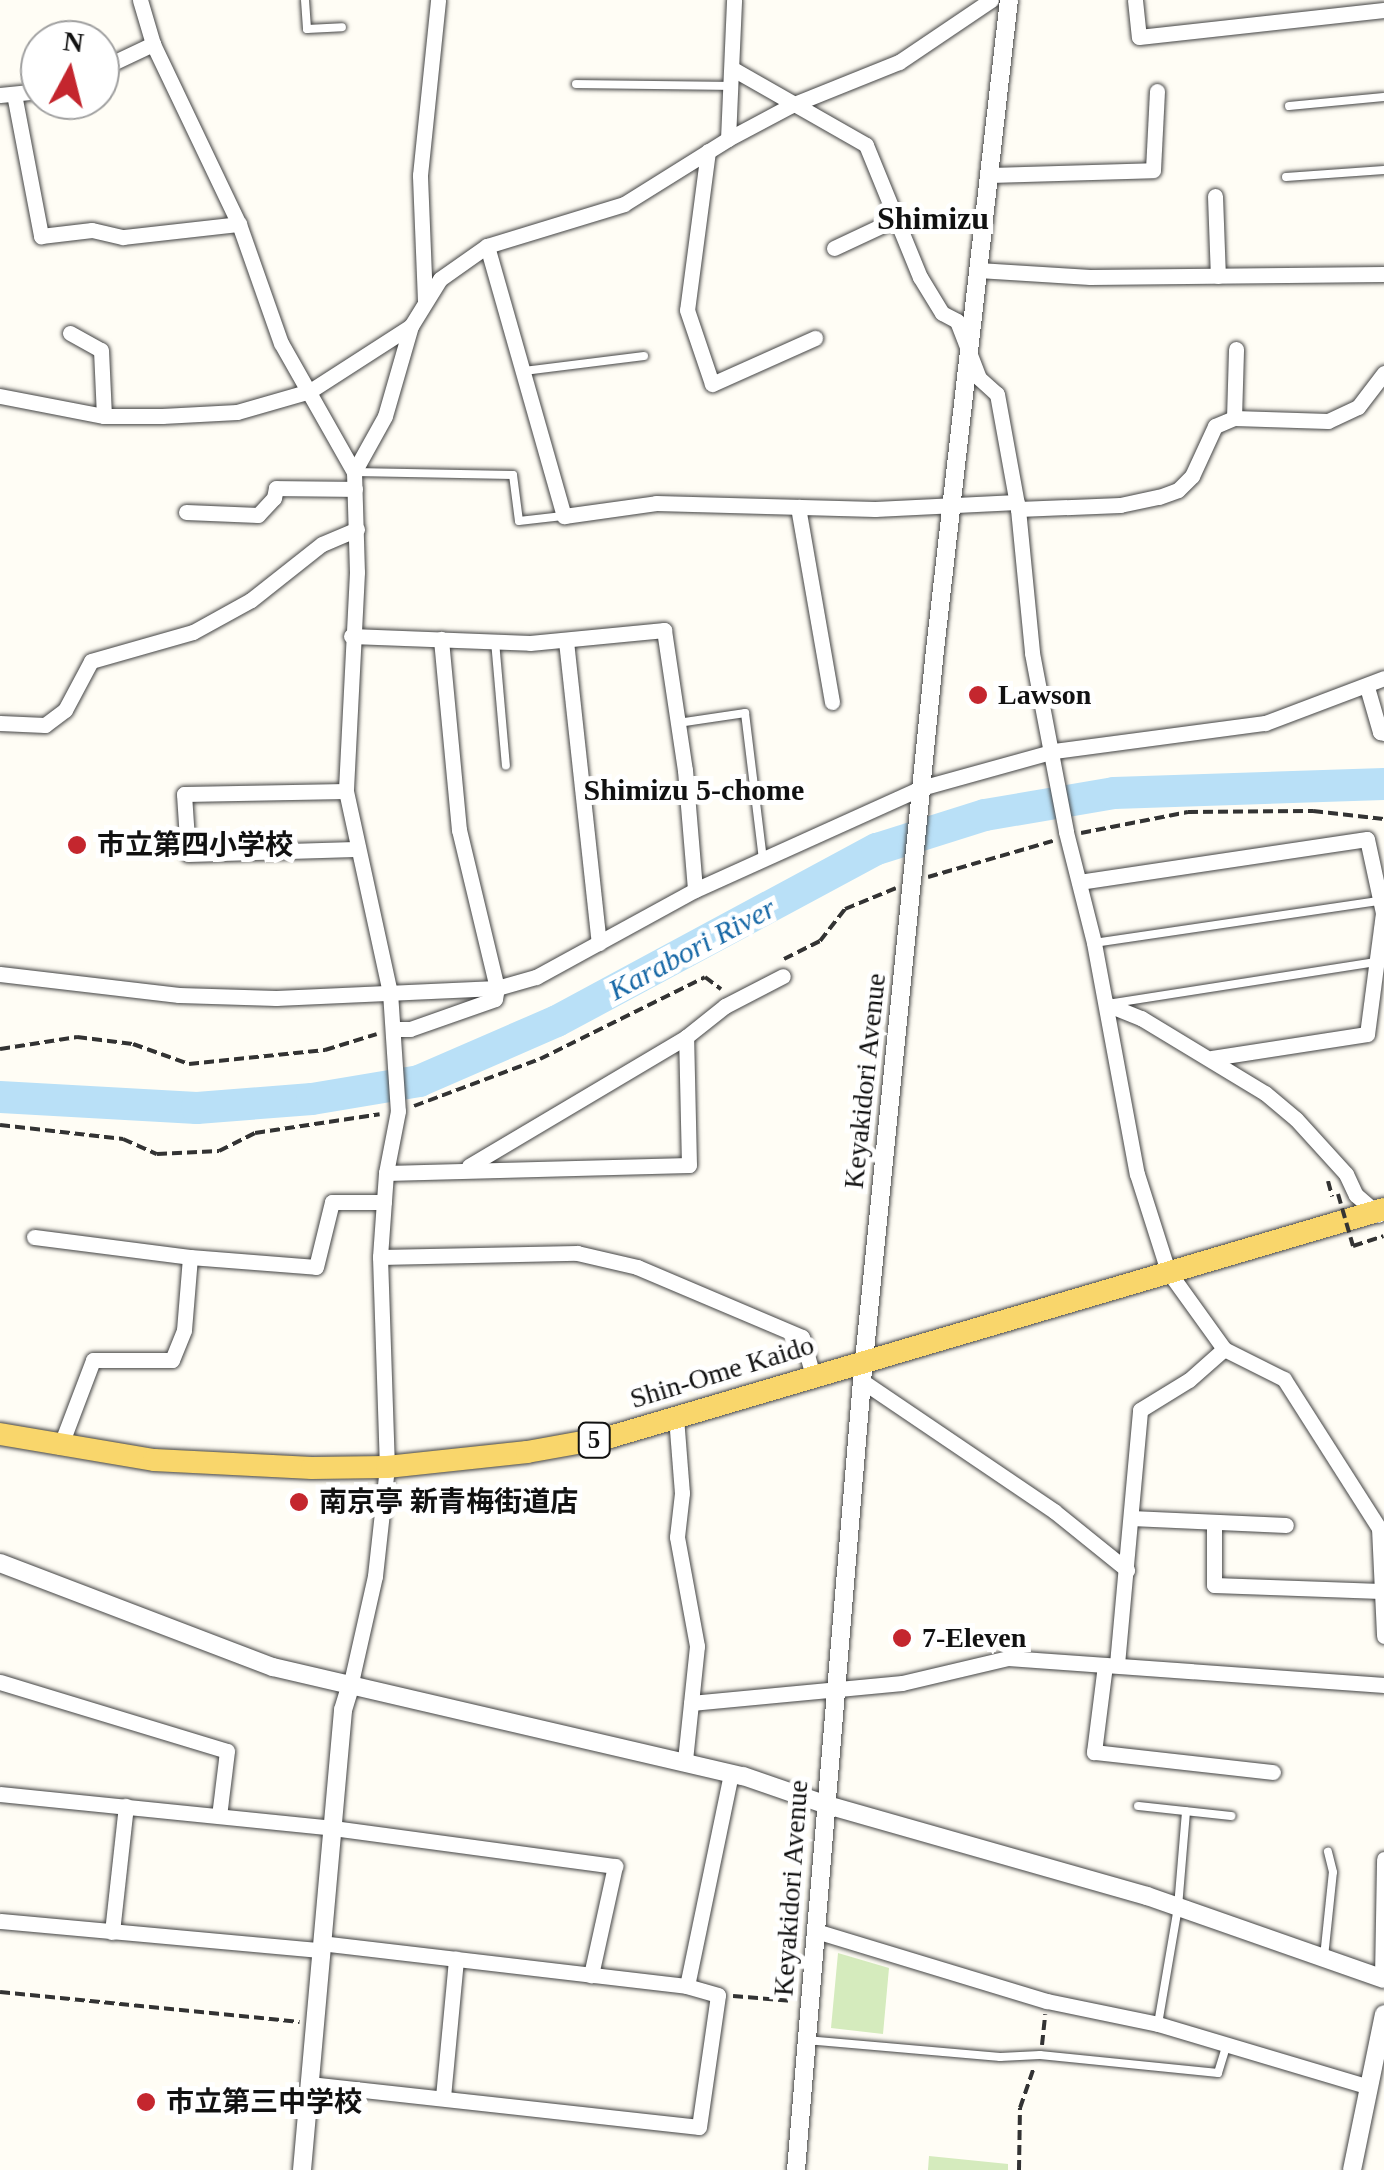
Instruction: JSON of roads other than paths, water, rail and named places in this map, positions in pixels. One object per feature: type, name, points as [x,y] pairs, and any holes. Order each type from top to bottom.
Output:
[{"type":"main road","name":"Shin-Ome Kaido","points":[[0,1434],[60,1447],[203,1464],[387,1467],[527,1452],[610,1437],[812,1376],[863,1371],[1168,1272],[1381,1213]]},
{"type":"street","points":[[140,0],[152,44],[239,224],[280,343],[310,391],[354,481],[357,529],[346,792],[355,849],[378,924],[390,992],[398,1109],[386,1173],[380,1257],[387,1467],[375,1576],[342,1710],[302,2170]]},
{"type":"street","points":[[425,301],[420,175],[438,0]]},
{"type":"street","points":[[728,139],[734,0]]},
{"type":"street","points":[[354,481],[385,416],[411,326],[440,280],[487,246],[624,204],[728,139],[792,105],[899,62],[991,0]]},
{"type":"street","name":"Keyakidori Avenue","points":[[796,2170],[863,1371],[921,794],[1009,0]]},
{"type":"street","points":[[1135,0],[1139,36],[1384,10]]},
{"type":"street","points":[[120,59],[152,44]]},
{"type":"street","points":[[732,78],[866,145],[920,276],[942,312],[957,322],[979,378],[997,394],[1018,506],[1032,653],[1067,835],[1106,1004],[1127,1137],[1168,1272],[1224,1349],[1284,1379],[1379,1528],[1384,1636]]},
{"type":"street","points":[[989,175],[1153,170],[1157,91]]},
{"type":"street","points":[[7,94],[41,236],[92,230],[123,237],[239,224]]},
{"type":"street","points":[[708,151],[687,310],[712,384],[816,338]]},
{"type":"street","points":[[1215,196],[1218,276]]},
{"type":"street","points":[[834,248],[896,219]]},
{"type":"street","points":[[487,246],[564,516],[656,503],[1120,506],[1178,490],[1192,476],[1215,426],[1234,418],[1328,421],[1358,407],[1384,373]]},
{"type":"street","points":[[978,270],[1090,277],[1384,274]]},
{"type":"street","points":[[0,396],[104,416],[237,412],[310,391],[411,326]]},
{"type":"street","points":[[70,332],[101,350],[104,416]]},
{"type":"street","points":[[1234,418],[1236,349]]},
{"type":"street","points":[[186,512],[258,516],[274,498],[276,488],[354,481]]},
{"type":"street","points":[[798,506],[832,702]]},
{"type":"street","points":[[0,723],[45,725],[65,710],[91,662],[193,632],[251,600],[322,544],[357,529]]},
{"type":"street","points":[[351,636],[566,640],[664,630],[678,723],[694,890]]},
{"type":"street","points":[[394,1032],[495,999],[496,988],[459,830],[441,639]]},
{"type":"street","points":[[566,640],[598,942]]},
{"type":"street","points":[[0,974],[179,994],[276,998],[496,988],[536,976],[694,890],[921,794],[1054,753],[1265,723],[1384,678]]},
{"type":"street","points":[[1367,687],[1380,732],[1384,733]]},
{"type":"street","points":[[346,792],[184,794],[188,854],[355,849]]},
{"type":"street","points":[[1079,882],[1367,839],[1380,902],[1367,1034],[1212,1058]]},
{"type":"street","points":[[466,1168],[686,1037],[725,1006],[783,976]]},
{"type":"street","points":[[1106,1004],[1212,1058],[1296,1120],[1346,1174],[1356,1195],[1381,1213]]},
{"type":"street","points":[[386,1173],[689,1165],[686,1037]]},
{"type":"street","points":[[34,1237],[190,1257],[316,1266],[332,1202],[384,1202]]},
{"type":"street","points":[[380,1257],[576,1252],[637,1268],[802,1337],[812,1376]]},
{"type":"street","points":[[60,1447],[92,1360],[172,1360],[184,1330],[190,1257]]},
{"type":"street","points":[[1224,1349],[1188,1380],[1140,1410],[1127,1570],[1094,1752],[1272,1772]]},
{"type":"street","points":[[863,1371],[1127,1570]]},
{"type":"street","points":[[676,1418],[682,1493],[677,1537],[697,1646],[684,1760]]},
{"type":"street","points":[[1131,1518],[1286,1525]]},
{"type":"street","points":[[1214,1522],[1214,1585],[1381,1590]]},
{"type":"street","points":[[0,1563],[273,1668],[732,1773],[824,1804],[1178,1907],[1383,1978],[1384,1858]]},
{"type":"street","points":[[691,1703],[902,1683],[1008,1658],[1384,1686]]},
{"type":"street","points":[[0,1682],[227,1750],[219,1816]]},
{"type":"street","points":[[687,1986],[732,1773]]},
{"type":"street","points":[[0,1794],[334,1828],[615,1866],[591,1975]]},
{"type":"street","points":[[112,1932],[126,1806]]},
{"type":"street","points":[[0,1921],[456,1959],[687,1986],[718,1994],[699,2126],[310,2084]]},
{"type":"street","points":[[816,1932],[1047,2001],[1158,2024],[1366,2086]]},
{"type":"street","points":[[443,2097],[456,1959]]},
{"type":"street","points":[[1352,2170],[1366,2086],[1384,2014]]},
{"type":"lane","points":[[304,0],[307,29],[342,27]]},
{"type":"lane","points":[[576,84],[732,78]]},
{"type":"lane","points":[[1288,106],[1384,97]]},
{"type":"lane","points":[[1286,177],[1384,170]]},
{"type":"lane","points":[[524,371],[644,356]]},
{"type":"lane","points":[[354,481],[513,475],[519,521],[564,516]]},
{"type":"lane","points":[[495,641],[506,766]]},
{"type":"lane","points":[[678,723],[745,714],[763,860]]},
{"type":"lane","points":[[1094,944],[1380,902]]},
{"type":"lane","points":[[1106,1004],[1376,962]]},
{"type":"lane","points":[[1138,1806],[1231,1816]]},
{"type":"lane","points":[[1158,2024],[1178,1907],[1186,1811]]},
{"type":"lane","points":[[1324,1957],[1333,1872],[1328,1852]]},
{"type":"lane","points":[[806,2040],[1000,2057],[1040,2055],[1218,2074],[1227,2044]]},
{"type":"waterway","name":"Karabori River","points":[[0,1097],[197,1108],[312,1099],[419,1081],[557,1021],[877,849],[985,815],[1114,793],[1384,784]]},
{"type":"place","name":"Lawson","points":[[978,695]]},
{"type":"place","name":"市立第四小学校","points":[[77,845]]},
{"type":"place","name":"南京亭 新青梅街道店","points":[[299,1502]]},
{"type":"place","name":"7-Eleven","points":[[902,1638]]},
{"type":"place","name":"市立第三中学校","points":[[146,2102]]},
{"type":"district","name":"Shimizu","points":[[933,218]]},
{"type":"district","name":"Shimizu 5-chome","points":[[694,790]]}]
